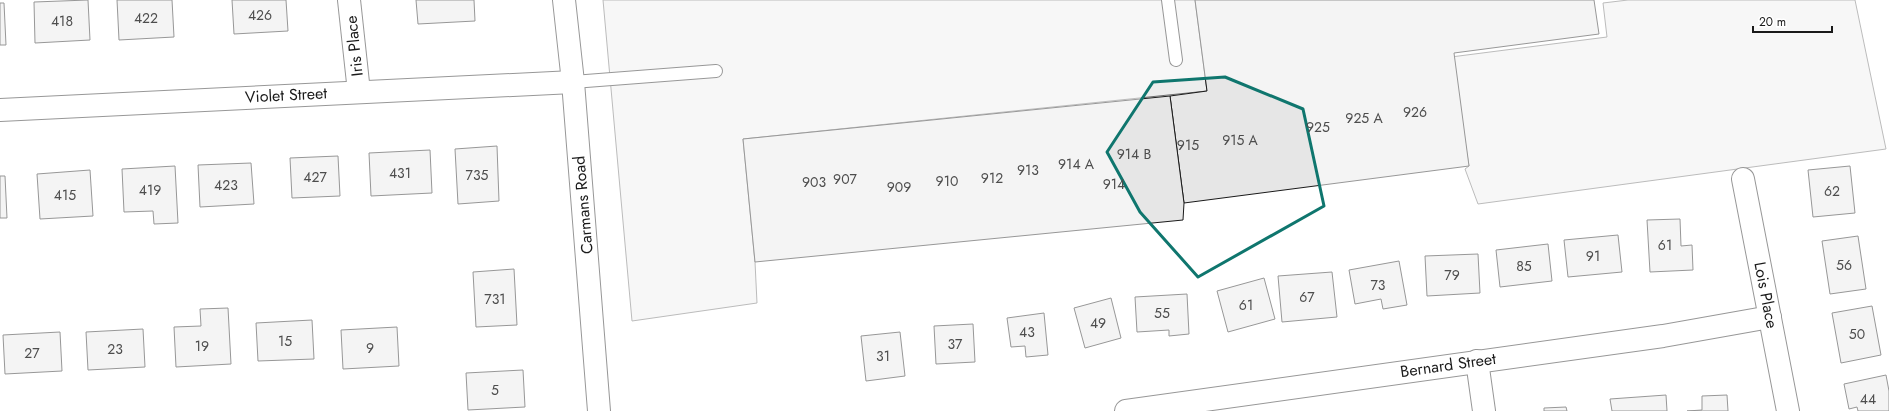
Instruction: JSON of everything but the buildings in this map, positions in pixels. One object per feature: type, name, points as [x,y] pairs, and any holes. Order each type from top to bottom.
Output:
[{"type":"street","name":"Iris Place","points":[[349,0],[359,92]]},
{"type":"street","name":"Carmans Road","points":[[564,0],[573,82],[599,411]]},
{"type":"street","name":"Violet Street","points":[[0,110],[573,82]]},
{"type":"street","name":"Lois Place","points":[[1743,179],[1788,411]]},
{"type":"street","name":"Bernard Street","points":[[1126,411],[1664,336],[1770,317]]},
{"type":"street","points":[[1477,361],[1484,411]]},
{"type":"lane","points":[[1168,0],[1176,60]]},
{"type":"lane","points":[[573,82],[716,71]]},
{"type":"highlighted area","points":[[1225,77],[1303,109],[1324,206],[1198,277],[1140,212],[1107,152],[1153,82]]},
{"type":"shaded area","points":[[603,0],[1195,0],[1207,91],[743,139],[755,262],[757,303],[632,321]]},
{"type":"shaded area","points":[[1628,0],[1855,0],[1886,149],[1478,204],[1465,169],[1469,166],[1451,57],[1607,37],[1603,3]]}]
